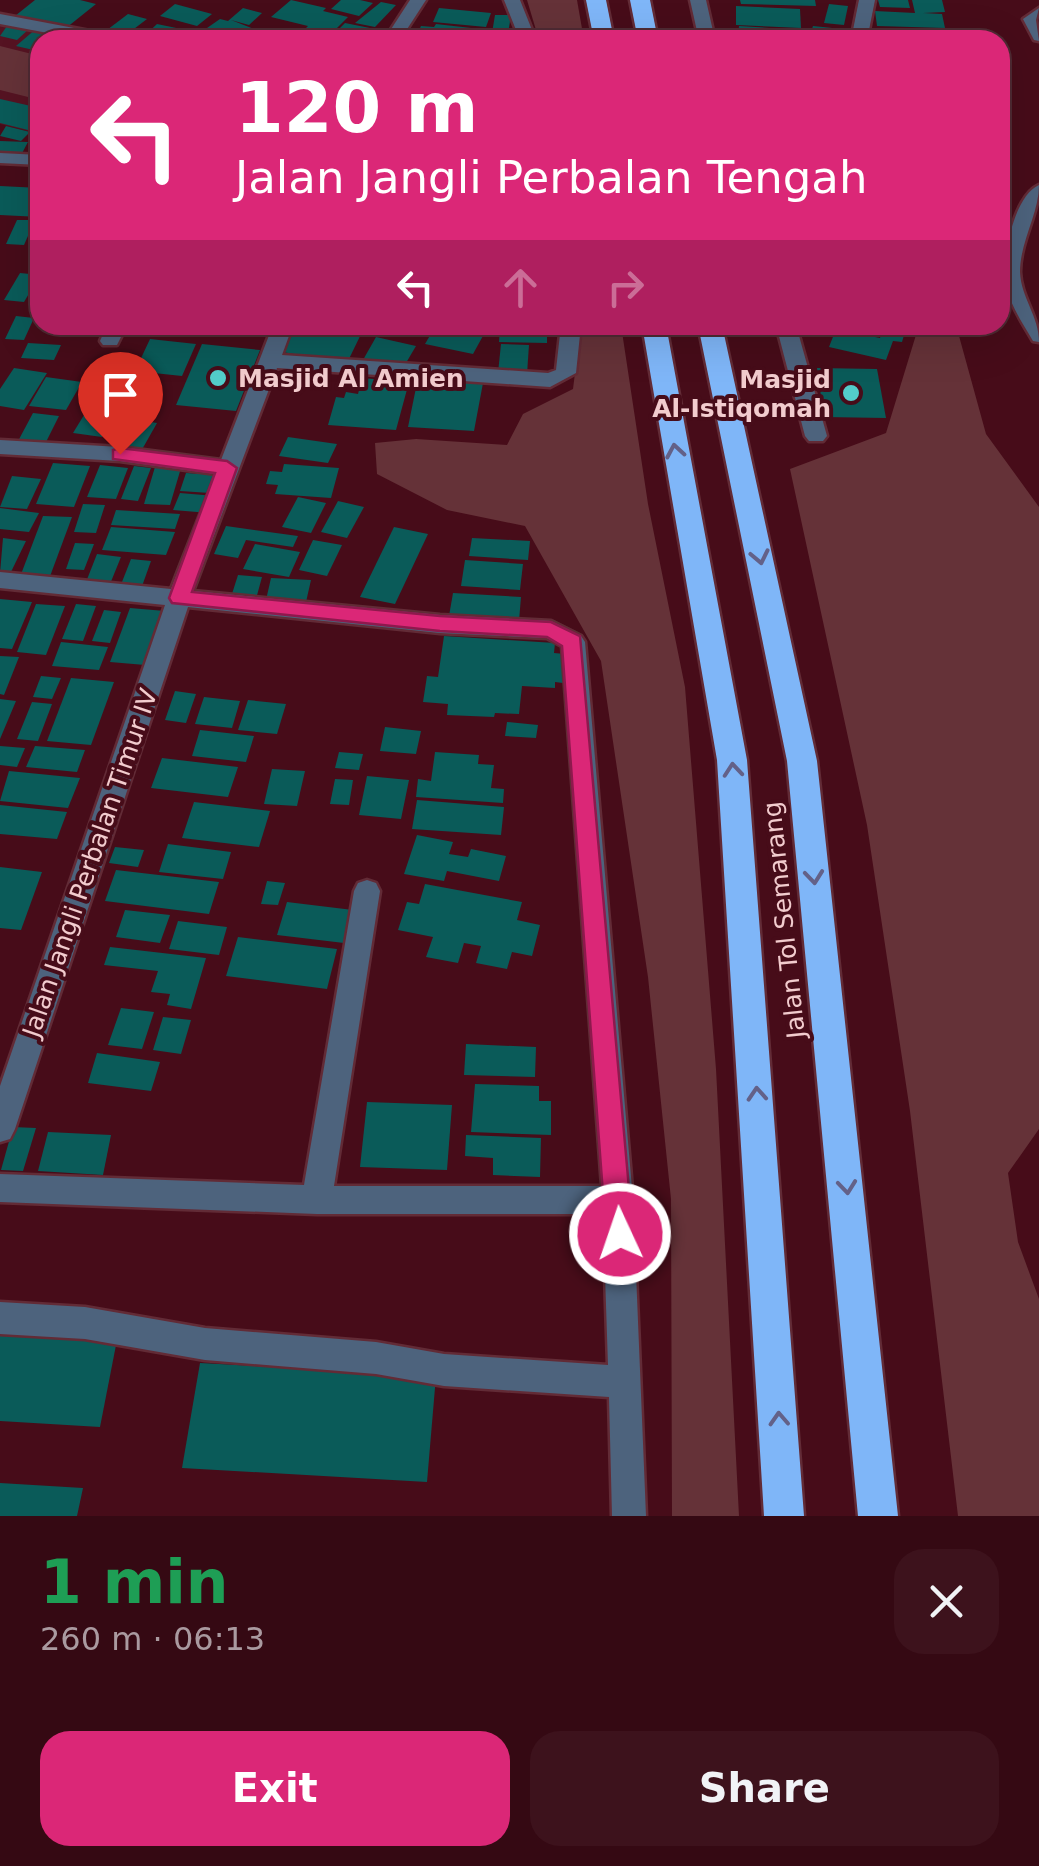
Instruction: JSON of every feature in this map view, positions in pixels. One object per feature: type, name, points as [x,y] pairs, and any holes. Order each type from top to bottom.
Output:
[{"type":"highway","points":[[596,0],[602,30]]},
{"type":"highway","points":[[640,0],[646,30]]},
{"type":"highway","name":"Jalan Tol Semarang","points":[[656,335],[732,760],[784,1516]]},
{"type":"highway","name":"Jalan Tol Semarang","points":[[712,335],[802,761],[878,1516]]},
{"type":"street","points":[[398,30],[418,0]]},
{"type":"street","points":[[512,0],[524,30]]},
{"type":"street","points":[[698,0],[705,30]]},
{"type":"street","points":[[861,30],[867,0]]},
{"type":"street","points":[[0,19],[58,30]]},
{"type":"street","points":[[0,158],[30,160]]},
{"type":"street","name":"Jalan Jangli Perbalan Timur IV","points":[[0,1129],[179,598],[279,335]]},
{"type":"street","points":[[270,361],[550,380],[566,373],[569,335]]},
{"type":"street","points":[[789,335],[816,436]]},
{"type":"street","points":[[0,447],[120,454],[227,468]]},
{"type":"street","points":[[0,580],[440,624],[551,630],[569,636],[573,642],[618,1200],[629,1516]]},
{"type":"street","points":[[317,1200],[367,891]]},
{"type":"street","points":[[0,1188],[317,1200],[618,1200]]},
{"type":"street","points":[[0,1318],[85,1322],[205,1344],[376,1358],[444,1370],[626,1382]]},
{"type":"lane","points":[[1039,12],[1029,19],[1039,37]]},
{"type":"lane","points":[[1039,189],[1023,214],[1012,282],[1021,308],[1039,337]]},
{"type":"shaded area","points":[[527,0],[577,0],[582,30],[536,30]]},
{"type":"shaded area","points":[[0,21],[47,30],[30,30],[30,132],[0,124]]},
{"type":"shaded area","points":[[0,46],[30,54],[30,98],[0,90]]},
{"type":"shaded area","points":[[580,335],[623,335],[648,504],[685,687],[716,1069],[739,1516],[672,1516],[671,1199],[648,977],[601,661],[525,526],[447,510],[377,474],[375,443],[416,439],[507,445],[523,414],[573,389]]},
{"type":"shaded area","points":[[916,335],[959,335],[986,434],[1039,507],[1039,1129],[1008,1173],[1018,1242],[1039,1299],[1039,1516],[958,1516],[910,1111],[867,825],[790,469],[886,433]]},
{"type":"building","points":[[35,0],[96,4],[66,28],[15,16]]},
{"type":"building","points":[[291,0],[348,17],[335,30],[304,30],[308,26],[271,17]]},
{"type":"building","points":[[341,0],[373,3],[359,16],[331,9]]},
{"type":"building","points":[[740,0],[815,0],[816,6],[741,4]]},
{"type":"building","points":[[878,0],[908,0],[910,8],[880,7]]},
{"type":"building","points":[[912,0],[942,0],[945,12],[923,13],[942,14],[945,28],[877,26],[875,11],[915,13]]},
{"type":"building","points":[[381,2],[396,5],[375,27],[355,23]]},
{"type":"building","points":[[175,4],[212,14],[197,26],[160,16]]},
{"type":"building","points":[[829,4],[848,6],[844,25],[824,23]]},
{"type":"building","points":[[736,6],[800,9],[801,28],[736,25]]},
{"type":"building","points":[[243,8],[262,13],[249,25],[231,20],[253,30],[207,28],[220,19],[228,21]]},
{"type":"building","points":[[439,8],[491,13],[486,27],[433,22]]},
{"type":"building","points":[[128,14],[147,19],[133,30],[107,30]]},
{"type":"building","points":[[495,15],[511,15],[509,30],[492,30]]},
{"type":"building","points":[[9,23],[30,28],[17,40],[0,36]]},
{"type":"building","points":[[345,23],[380,30],[338,30]]},
{"type":"building","points":[[157,24],[186,30],[151,30]]},
{"type":"building","points":[[436,24],[480,29],[419,30],[421,26]]},
{"type":"building","points":[[739,26],[801,30],[739,30]]},
{"type":"building","points":[[813,26],[842,29],[842,30],[812,30]]},
{"type":"building","points":[[30,34],[30,49],[16,46]]},
{"type":"building","points":[[0,99],[30,106],[30,130],[0,123]]},
{"type":"building","points":[[6,126],[30,132],[21,141],[0,136]]},
{"type":"building","points":[[0,141],[28,142],[20,157],[0,156]]},
{"type":"building","points":[[0,186],[30,188],[30,216],[0,215]]},
{"type":"building","points":[[17,220],[30,220],[24,245],[6,244]]},
{"type":"building","points":[[20,273],[30,274],[30,292],[24,302],[4,300]]},
{"type":"building","points":[[16,316],[30,318],[24,340],[5,339]]},
{"type":"building","points":[[291,335],[361,335],[347,363],[282,352]]},
{"type":"building","points":[[430,335],[483,335],[473,354],[425,344]]},
{"type":"building","points":[[499,335],[547,335],[547,343],[499,342]]},
{"type":"building","points":[[834,335],[904,335],[902,342],[893,341],[886,360],[829,347]]},
{"type":"building","points":[[376,337],[416,346],[403,368],[363,360]]},
{"type":"building","points":[[150,339],[196,344],[182,376],[135,371]]},
{"type":"building","points":[[28,343],[61,345],[54,360],[21,358]]},
{"type":"building","name":"Masjid Al Amien","points":[[202,344],[260,350],[236,411],[176,405]]},
{"type":"building","points":[[501,344],[529,345],[527,374],[498,373]]},
{"type":"building","points":[[14,368],[47,373],[24,410],[0,406],[0,389]]},
{"type":"building","name":"Masjid Al-Istiqomah","points":[[817,368],[877,369],[886,418],[824,417]]},
{"type":"building","points":[[46,377],[82,382],[66,410],[29,406]]},
{"type":"building","points":[[362,378],[409,382],[396,430],[328,425],[336,397],[344,398],[346,392],[358,394]]},
{"type":"building","points":[[418,378],[483,383],[474,431],[408,427]]},
{"type":"building","points":[[92,402],[120,406],[102,437],[73,433]]},
{"type":"building","points":[[33,413],[59,416],[44,446],[17,443]]},
{"type":"building","points":[[127,418],[157,423],[140,453],[110,449]]},
{"type":"building","points":[[288,437],[337,444],[328,463],[279,456]]},
{"type":"building","points":[[53,463],[90,466],[74,507],[36,504]]},
{"type":"building","points":[[284,464],[339,468],[331,498],[275,494],[278,485],[266,484],[270,471],[282,472]]},
{"type":"building","points":[[100,465],[128,468],[116,499],[87,497]]},
{"type":"building","points":[[134,466],[151,468],[138,501],[121,499]]},
{"type":"building","points":[[155,467],[181,468],[170,505],[144,504]]},
{"type":"building","points":[[186,473],[216,475],[210,493],[180,491]]},
{"type":"building","points":[[12,476],[41,479],[27,509],[0,507]]},
{"type":"building","points":[[180,493],[215,496],[209,513],[173,510]]},
{"type":"building","points":[[298,497],[326,503],[311,533],[282,527]]},
{"type":"building","points":[[338,501],[364,507],[347,538],[321,532]]},
{"type":"building","points":[[83,504],[105,505],[96,533],[74,532]]},
{"type":"building","points":[[0,508],[39,513],[29,532],[0,529]]},
{"type":"building","points":[[116,510],[180,514],[175,529],[111,525]]},
{"type":"building","points":[[43,516],[72,517],[49,579],[20,577]]},
{"type":"building","points":[[226,526],[298,536],[293,547],[246,540],[238,558],[214,554]]},
{"type":"building","points":[[111,527],[175,532],[166,555],[102,550]]},
{"type":"building","points":[[394,527],[428,534],[395,604],[360,597]]},
{"type":"building","points":[[3,538],[26,541],[10,574],[0,573]]},
{"type":"building","points":[[472,538],[530,541],[528,560],[469,556]]},
{"type":"building","points":[[313,540],[342,545],[327,576],[299,570]]},
{"type":"building","points":[[75,543],[94,544],[84,570],[66,569]]},
{"type":"building","points":[[255,544],[300,552],[289,577],[243,569]]},
{"type":"building","points":[[97,554],[121,557],[110,584],[86,582]]},
{"type":"building","points":[[131,559],[151,561],[141,589],[120,587]]},
{"type":"building","points":[[465,560],[523,564],[520,590],[461,586]]},
{"type":"building","points":[[238,575],[262,577],[256,599],[231,597]]},
{"type":"building","points":[[271,578],[311,580],[306,602],[266,600]]},
{"type":"building","points":[[453,593],[521,597],[519,621],[449,616]]},
{"type":"building","points":[[0,599],[32,602],[12,649],[0,648]]},
{"type":"building","points":[[36,604],[65,606],[46,655],[17,652]]},
{"type":"building","points":[[76,604],[96,606],[83,641],[62,639]]},
{"type":"building","points":[[130,608],[165,611],[145,665],[110,662]]},
{"type":"building","points":[[104,610],[121,612],[110,643],[92,641]]},
{"type":"building","points":[[444,636],[555,643],[554,653],[565,654],[563,683],[555,682],[555,688],[522,686],[519,714],[447,715],[448,704],[423,702],[427,676],[438,677]]},
{"type":"building","points":[[61,642],[108,647],[99,670],[52,666]]},
{"type":"building","points":[[0,656],[19,657],[4,695],[0,694]]},
{"type":"building","points":[[41,676],[61,678],[52,699],[33,697]]},
{"type":"building","points":[[71,678],[114,682],[91,745],[47,741]]},
{"type":"building","points":[[175,691],[196,694],[186,723],[165,720]]},
{"type":"building","points":[[204,697],[240,701],[232,728],[195,724]]},
{"type":"building","points":[[0,699],[16,701],[0,739]]},
{"type":"building","points":[[248,700],[286,704],[277,734],[238,730]]},
{"type":"building","points":[[32,702],[52,704],[38,741],[17,739]]},
{"type":"building","points":[[507,722],[538,725],[536,738],[505,736]]},
{"type":"building","points":[[385,727],[421,731],[416,754],[380,751]]},
{"type":"building","points":[[200,730],[254,736],[246,762],[192,756]]},
{"type":"building","points":[[0,746],[25,748],[17,767],[0,765]]},
{"type":"building","points":[[35,746],[85,750],[77,772],[26,767]]},
{"type":"building","points":[[339,752],[363,754],[359,770],[335,768]]},
{"type":"building","points":[[435,752],[479,755],[478,764],[494,765],[491,788],[504,789],[503,803],[416,797],[418,779],[431,781]]},
{"type":"building","points":[[162,758],[238,767],[228,797],[151,788]]},
{"type":"building","points":[[272,769],[305,771],[297,806],[264,804]]},
{"type":"building","points":[[9,771],[80,778],[68,808],[0,801]]},
{"type":"building","points":[[367,776],[409,780],[401,819],[359,815]]},
{"type":"building","points":[[335,779],[353,780],[349,805],[330,804]]},
{"type":"building","points":[[417,800],[504,807],[501,835],[412,829]]},
{"type":"building","points":[[194,802],[270,811],[259,847],[182,838]]},
{"type":"building","points":[[0,805],[67,812],[57,839],[0,834]]},
{"type":"building","points":[[417,835],[453,842],[449,854],[468,857],[471,849],[506,856],[499,881],[447,871],[444,881],[404,874]]},
{"type":"building","points":[[168,844],[231,852],[223,879],[159,872]]},
{"type":"building","points":[[115,847],[144,850],[138,867],[109,863]]},
{"type":"building","points":[[0,867],[42,872],[21,930],[0,928]]},
{"type":"building","points":[[116,870],[219,882],[209,914],[105,901]]},
{"type":"building","points":[[267,881],[285,883],[278,905],[261,904]]},
{"type":"building","points":[[425,884],[522,902],[517,920],[540,925],[532,956],[512,952],[507,969],[476,963],[481,946],[464,943],[458,963],[426,957],[433,937],[398,930],[407,902],[419,904]]},
{"type":"building","points":[[287,902],[353,910],[344,943],[277,935]]},
{"type":"building","points":[[125,910],[170,915],[160,943],[116,937]]},
{"type":"building","points":[[178,921],[227,927],[219,955],[169,949]]},
{"type":"building","points":[[238,937],[337,949],[327,989],[226,976]]},
{"type":"building","points":[[110,947],[206,958],[191,1009],[167,1005],[170,994],[151,992],[158,971],[104,965]]},
{"type":"building","points":[[121,1008],[154,1012],[142,1049],[108,1045]]},
{"type":"building","points":[[163,1017],[191,1020],[181,1054],[153,1050]]},
{"type":"building","points":[[466,1044],[536,1047],[535,1077],[464,1075]]},
{"type":"building","points":[[97,1053],[160,1062],[151,1091],[88,1083]]},
{"type":"building","points":[[475,1084],[539,1086],[539,1101],[551,1101],[551,1135],[471,1132]]},
{"type":"building","points":[[367,1102],[452,1105],[447,1170],[360,1167]]},
{"type":"building","points":[[13,1127],[36,1128],[23,1171],[1,1170]]},
{"type":"building","points":[[48,1132],[111,1135],[103,1175],[38,1171]]},
{"type":"building","points":[[466,1135],[541,1138],[540,1177],[493,1175],[493,1158],[465,1156]]},
{"type":"building","points":[[0,1333],[117,1340],[100,1427],[0,1421]]},
{"type":"building","points":[[200,1363],[436,1376],[427,1482],[182,1468]]},
{"type":"building","points":[[0,1483],[83,1488],[77,1516],[0,1516]]},
{"type":"place","name":"Masjid Al Amien","points":[[218,378]]},
{"type":"place","name":"Masjid Al-Istiqomah","points":[[851,393]]},
{"type":"route","points":[[120,454],[227,468],[179,598],[440,624],[551,630],[562,632],[573,642],[620,1234]]}]
